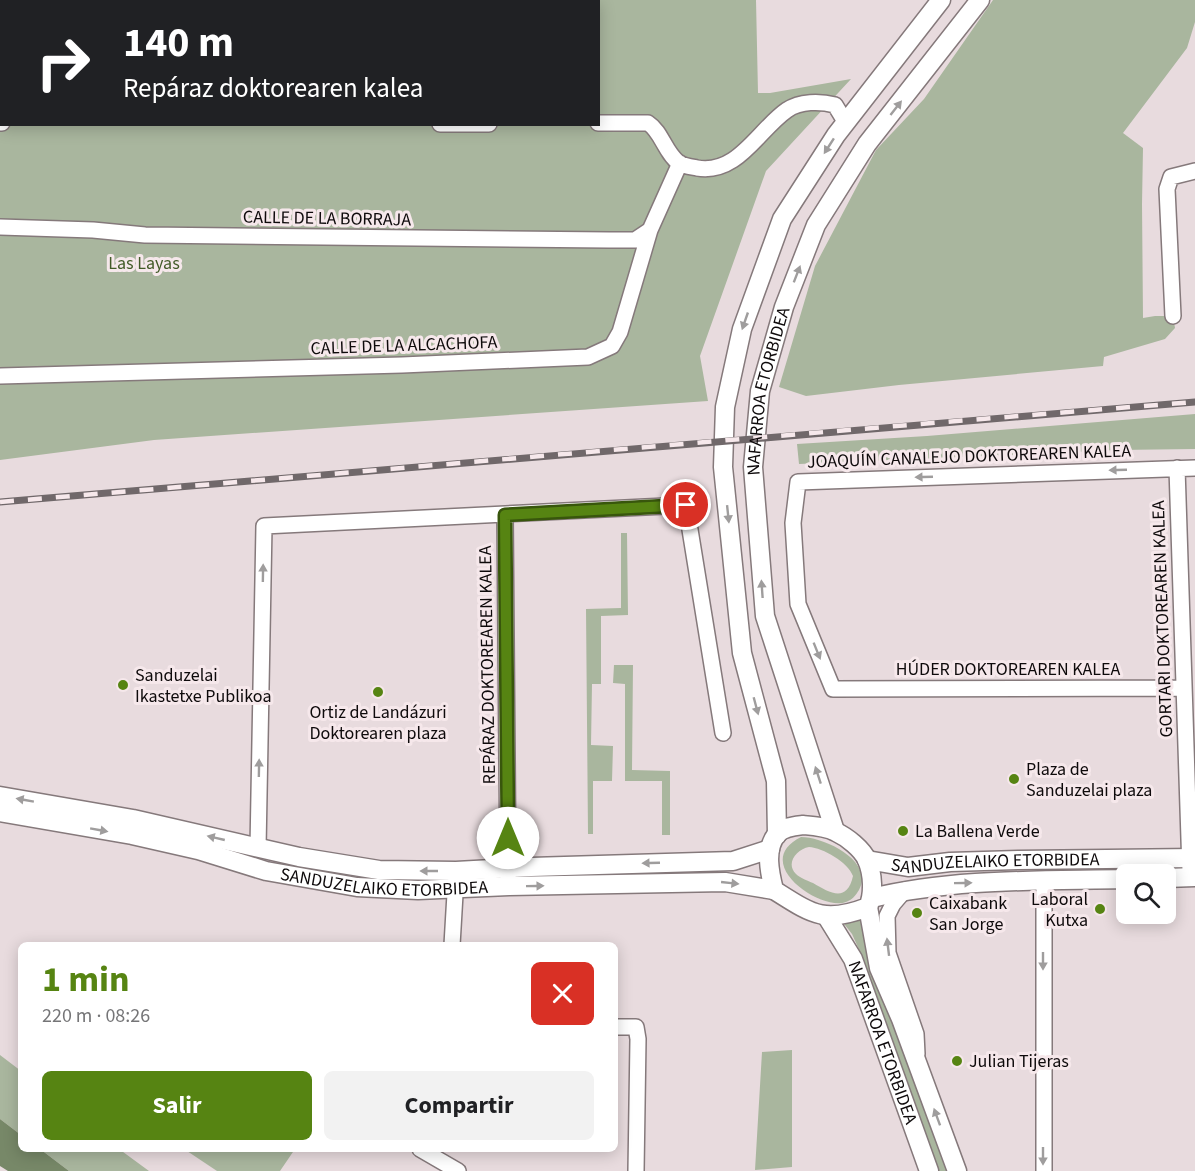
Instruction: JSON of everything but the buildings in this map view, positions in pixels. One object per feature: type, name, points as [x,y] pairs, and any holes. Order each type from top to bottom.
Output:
[{"type":"main road","name":"NAFARROA ETORBIDEA","points":[[774,842],[776,781],[742,653],[723,467],[725,406],[742,329],[782,219],[846,123],[941,0]]},
{"type":"main road","name":"NAFARROA ETORBIDEA","points":[[835,831],[765,616],[753,467],[760,391],[784,307],[816,225],[867,144],[980,0]]},
{"type":"main road","name":"SANDUZELAIKO ETORBIDEA","points":[[0,796],[133,819],[299,857],[379,870],[456,871],[508,877],[725,882],[774,890]]},
{"type":"main road","name":"SANDUZELAIKO ETORBIDEA","points":[[0,812],[154,840],[290,876],[357,887],[410,891],[456,890],[508,877],[733,861],[774,842]]},
{"type":"main road","points":[[803,825],[835,831],[855,846],[867,860],[871,879],[870,902],[848,914],[827,917],[799,905],[774,890],[769,873],[774,842],[788,828],[803,825]]},
{"type":"main road","name":"SANDUZELAIKO ETORBIDEA","points":[[867,860],[908,867],[950,862],[1192,858]]},
{"type":"main road","points":[[1176,878],[1193,877]]},
{"type":"main road","name":"SANDUZELAIKO ETORBIDEA","points":[[870,902],[905,890],[951,884],[1116,879]]},
{"type":"main road","name":"NAFARROA ETORBIDEA","points":[[870,902],[879,968],[957,1171]]},
{"type":"main road","name":"NAFARROA ETORBIDEA","points":[[827,917],[853,959],[925,1167]]},
{"type":"street","points":[[600,123],[648,123],[653,126],[666,147],[680,163],[714,168],[733,160],[746,150],[788,109],[819,101],[835,105],[846,123]]},
{"type":"street","name":"CALLE DE LA ALCACHOFA","points":[[0,376],[402,365],[588,357],[612,346],[620,332],[650,230],[680,163]]},
{"type":"street","points":[[1173,316],[1167,189],[1171,177],[1195,171]]},
{"type":"street","name":"CALLE DE LA BORRAJA","points":[[0,227],[93,230],[145,235],[609,240],[635,240],[650,230]]},
{"type":"street","points":[[1177,468],[1195,468]]},
{"type":"street","name":"GORTARI DOKTOREAREN KALEA","points":[[1177,468],[1193,877]]},
{"type":"street","name":"JOAQUÍN CANALEJO DOKTOREAREN KALEA","points":[[833,689],[798,604],[792,523],[798,482],[1177,468]]},
{"type":"street","points":[[258,848],[264,526],[686,505],[723,733]]},
{"type":"street","name":"REPÁRAZ DOKTOREAREN KALEA","points":[[505,515],[508,877]]},
{"type":"street","name":"HÚDER DOKTOREAREN KALEA","points":[[833,689],[1184,688]]},
{"type":"street","points":[[452,942],[456,871]]},
{"type":"street","points":[[1044,881],[1044,1171]]},
{"type":"street","name":"NAFARROA ETORBIDEA","points":[[905,890],[893,904],[887,916],[887,941],[894,976],[916,1034],[917,1063]]},
{"type":"street","points":[[618,1027],[636,1027],[638,1039],[636,1171]]},
{"type":"street","points":[[425,1152],[458,1171]]},
{"type":"green space","name":"Las Layas","points":[[600,0],[756,0],[758,93],[851,79],[766,171],[700,356],[708,401],[154,440],[0,460],[0,126],[600,126]]},
{"type":"green space","points":[[993,0],[1195,0],[1195,22],[1187,48],[1123,133],[1143,148],[1143,318],[1173,316],[1175,328],[1165,339],[1104,357],[1103,366],[806,396],[779,387],[815,266],[876,150],[924,99]]},
{"type":"green space","points":[[1195,414],[1195,449],[1118,450],[799,464],[797,444]]},
{"type":"green space","points":[[621,533],[627,533],[628,615],[601,616],[601,684],[592,684],[591,745],[613,746],[612,781],[593,781],[593,834],[588,834],[586,609],[621,608]]},
{"type":"green space","points":[[614,665],[633,665],[632,770],[670,771],[670,835],[662,835],[662,781],[625,781],[625,684],[613,683]]},
{"type":"green space","points":[[801,837],[834,846],[854,860],[860,869],[862,879],[859,890],[848,901],[835,903],[808,893],[786,872],[783,860],[787,848]],"holes":[[[805,848],[815,848],[828,853],[850,871],[853,876],[847,890],[842,893],[832,892],[796,874],[792,865],[794,857]]]},
{"type":"green space","points":[[866,913],[951,1171],[938,1171],[861,954],[852,934],[841,920]]},
{"type":"green space","points":[[792,1050],[792,1167],[755,1170],[762,1052]]},
{"type":"green space","points":[[0,1055],[18,1069],[18,1133],[0,1119]]},
{"type":"green space","points":[[44,1152],[123,1152],[149,1171],[69,1171]]},
{"type":"green space","points":[[188,1152],[293,1152],[280,1171],[217,1171]]},
{"type":"shaded area","points":[[0,1119],[18,1133],[18,1152],[44,1152],[69,1171],[8,1171],[0,1166]]},
{"type":"railway","points":[[0,502],[1195,402]]},
{"type":"place","name":"Sanduzelai Ikastetxe Publikoa","points":[[123,685]]},
{"type":"place","name":"Ortiz de Landázuri Doktorearen plaza","points":[[378,692]]},
{"type":"place","name":"Plaza de Sanduzelai plaza","points":[[1014,779]]},
{"type":"place","name":"La Ballena Verde","points":[[903,831]]},
{"type":"place","name":"Laboral Kutxa","points":[[1100,909]]},
{"type":"place","name":"Caixabank San Jorge","points":[[917,913]]},
{"type":"place","name":"Julian Tijeras","points":[[957,1061]]},
{"type":"route","points":[[508,838],[505,515],[686,505]]}]
